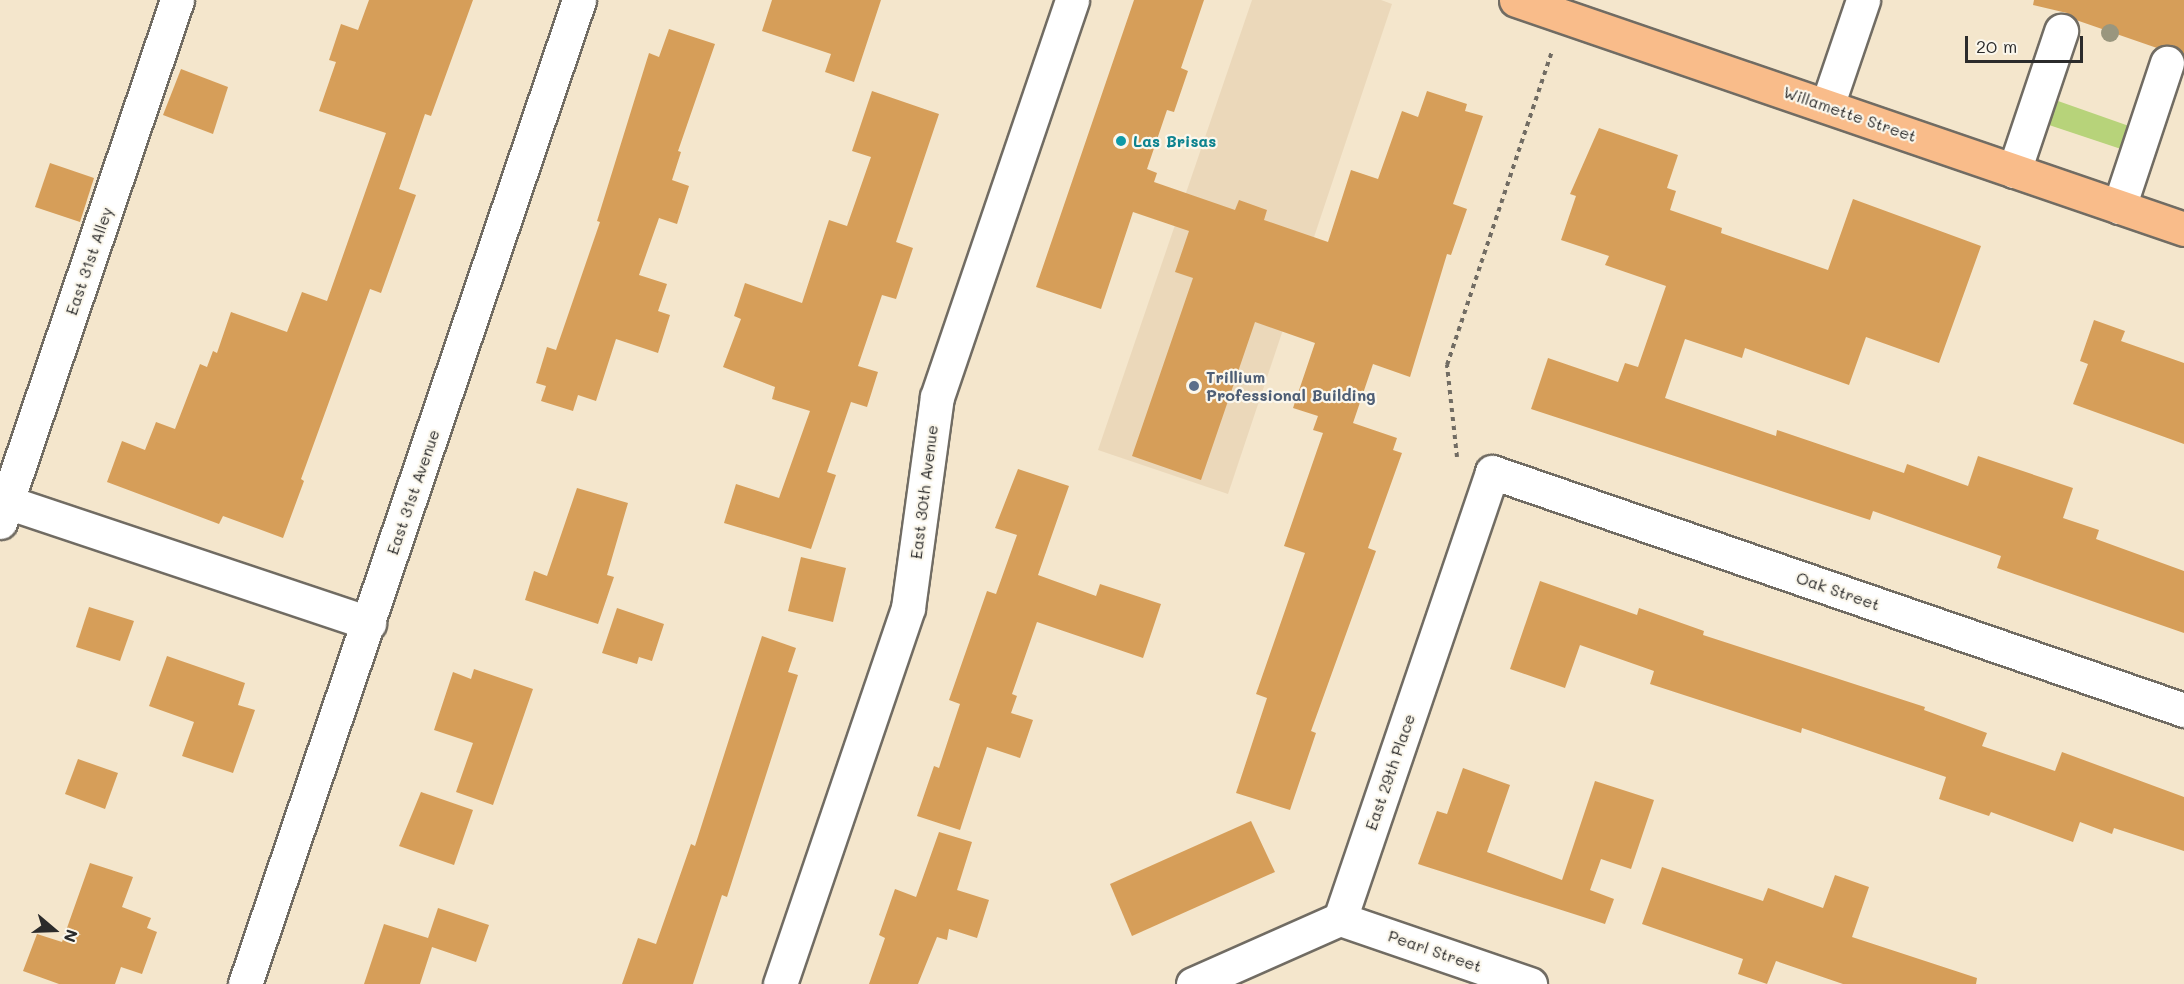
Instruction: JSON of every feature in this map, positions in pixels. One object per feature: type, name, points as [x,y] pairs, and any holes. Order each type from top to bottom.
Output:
[{"type":"main road","name":"Willamette Street","points":[[1516,0],[2184,229]]},
{"type":"street","name":"East 31st Alley","points":[[4,512],[177,0]]},
{"type":"street","name":"East 31st Avenue","points":[[245,984],[579,0]]},
{"type":"street","name":"East 30th Avenue","points":[[780,984],[908,608],[926,462],[940,387],[1072,0]]},
{"type":"street","points":[[1827,106],[1863,0]]},
{"type":"street","points":[[2014,171],[2061,31]]},
{"type":"street","points":[[2119,207],[2167,63]]},
{"type":"street","name":"Oak Street","points":[[1492,472],[2184,710]]},
{"type":"street","name":"East 29th Place","points":[[1340,919],[1492,472]]},
{"type":"street","points":[[4,512],[369,623]]},
{"type":"street","points":[[1192,984],[1340,919]]},
{"type":"street","name":"Pearl Street","points":[[1340,919],[1530,984]]},
{"type":"path","points":[[1492,472],[1456,457],[1447,365],[1564,16]]},
{"type":"shaded area","points":[[1252,0],[1381,0],[1392,4],[1228,494],[1098,450]]},
{"type":"green space","points":[[2058,101],[2129,126],[2121,149],[2049,125]]},
{"type":"building","points":[[369,0],[473,0],[431,116],[425,114],[399,189],[416,195],[381,293],[370,289],[301,479],[304,481],[283,538],[223,516],[219,524],[107,482],[122,441],[145,450],[156,422],[175,429],[200,364],[207,367],[213,351],[217,353],[231,312],[287,332],[302,292],[327,301],[386,133],[319,111],[336,62],[329,60],[341,24],[358,30]]},
{"type":"building","points":[[772,0],[881,0],[854,82],[825,72],[831,54],[762,31]]},
{"type":"building","points":[[1134,0],[1204,0],[1181,68],[1188,71],[1174,112],[1167,110],[1147,169],[1157,173],[1154,182],[1235,210],[1239,200],[1267,210],[1264,220],[1328,242],[1351,170],[1378,179],[1402,111],[1418,117],[1427,91],[1467,104],[1465,111],[1483,116],[1453,204],[1467,209],[1451,255],[1447,254],[1410,377],[1373,364],[1353,423],[1397,438],[1393,450],[1402,453],[1368,548],[1376,551],[1311,731],[1316,733],[1290,810],[1236,793],[1267,698],[1256,694],[1305,553],[1284,546],[1323,433],[1313,430],[1318,416],[1293,408],[1315,343],[1255,322],[1201,480],[1132,456],[1193,278],[1175,272],[1189,231],[1133,212],[1101,309],[1036,287]]},
{"type":"building","points":[[2034,0],[2184,0],[2184,56],[2173,45],[2157,48],[2076,20],[2067,13],[2033,5]]},
{"type":"building","points":[[669,29],[715,44],[678,151],[681,152],[672,180],[689,186],[677,224],[659,218],[639,275],[667,284],[658,311],[670,315],[658,353],[616,339],[596,401],[578,395],[573,411],[541,401],[546,386],[536,383],[547,347],[556,350],[600,222],[597,221],[649,53],[659,57]]},
{"type":"building","points":[[181,69],[228,87],[213,134],[163,115]]},
{"type":"building","points":[[872,91],[939,114],[896,242],[913,248],[896,299],[882,295],[858,366],[878,372],[867,407],[851,402],[827,472],[836,475],[811,549],[724,523],[736,484],[779,498],[810,411],[772,399],[775,387],[723,367],[741,319],[734,316],[745,283],[802,303],[829,220],[847,226],[871,157],[852,151]]},
{"type":"building","points":[[1599,128],[1678,155],[1667,188],[1676,191],[1670,210],[1722,228],[1721,233],[1828,270],[1853,199],[1981,246],[1939,363],[1866,337],[1849,385],[1745,348],[1742,358],[1685,339],[1665,398],[1776,436],[1777,430],[1904,473],[1907,464],[1968,486],[1978,456],[2073,488],[2063,518],[2099,530],[2096,539],[2184,571],[2184,633],[1997,568],[2001,556],[1873,511],[1870,520],[1531,409],[1548,358],[1618,382],[1625,363],[1638,367],[1666,286],[1605,265],[1609,256],[1561,240],[1576,196],[1570,194]]},
{"type":"building","points":[[50,163],[94,178],[80,222],[35,207]]},
{"type":"building","points":[[2094,320],[2125,331],[2121,341],[2184,363],[2184,444],[2073,404],[2088,364],[2080,361]]},
{"type":"building","points":[[1018,469],[1069,486],[1038,575],[1096,596],[1100,584],[1161,604],[1143,658],[1037,622],[1012,694],[1017,696],[1011,713],[1033,720],[1020,758],[987,747],[960,830],[917,816],[934,766],[939,768],[960,704],[949,700],[987,591],[996,594],[1017,535],[995,528]]},
{"type":"building","points":[[577,488],[628,503],[607,575],[614,577],[598,624],[525,600],[534,571],[547,576]]},
{"type":"building","points":[[801,557],[846,568],[833,622],[788,611]]},
{"type":"building","points":[[1540,581],[1637,615],[1639,608],[1704,631],[1703,635],[1925,707],[1924,710],[1987,733],[1982,746],[2055,771],[2062,752],[2184,797],[2184,851],[2114,828],[2112,834],[2080,822],[2073,842],[1991,812],[1989,816],[1939,799],[1946,777],[1802,728],[1801,733],[1650,684],[1654,671],[1580,645],[1565,688],[1510,669]]},
{"type":"building","points":[[89,607],[134,621],[120,661],[76,647]]},
{"type":"building","points":[[617,608],[664,624],[652,661],[639,657],[637,664],[602,653]]},
{"type":"building","points":[[762,636],[796,648],[788,672],[798,675],[727,897],[722,895],[693,984],[622,984],[638,938],[656,944],[691,844],[695,846]]},
{"type":"building","points":[[167,656],[245,683],[238,705],[255,710],[233,773],[182,756],[194,722],[149,706]]},
{"type":"building","points":[[474,669],[533,689],[493,805],[456,792],[473,743],[434,730],[453,672],[471,679]]},
{"type":"building","points":[[78,759],[118,773],[105,809],[65,794]]},
{"type":"building","points":[[1463,768],[1510,785],[1487,852],[1562,880],[1595,781],[1654,800],[1631,869],[1601,859],[1590,890],[1614,899],[1605,924],[1418,864],[1437,811],[1447,814]]},
{"type":"building","points":[[421,792],[473,810],[454,865],[399,846]]},
{"type":"building","points":[[1251,821],[1275,872],[1132,936],[1110,884]]},
{"type":"building","points":[[939,832],[972,842],[957,890],[989,900],[977,938],[949,929],[947,940],[937,937],[918,984],[869,984],[885,938],[879,935],[895,889],[916,897]]},
{"type":"building","points":[[90,863],[133,877],[122,907],[151,918],[147,928],[157,932],[142,974],[121,967],[115,984],[59,984],[23,971],[37,934],[62,942]]},
{"type":"building","points":[[1662,867],[1763,901],[1768,888],[1823,908],[1835,875],[1869,887],[1852,937],[1977,978],[1976,984],[1843,984],[1776,961],[1767,984],[1738,974],[1743,959],[1642,924]]},
{"type":"building","points":[[438,908],[489,925],[476,962],[432,947],[420,984],[364,984],[384,924],[428,938]]},
{"type":"place","name":"Las Brisas","points":[[1121,141]]},
{"type":"place","name":"Trillium Professional Building","points":[[1194,386]]}]
